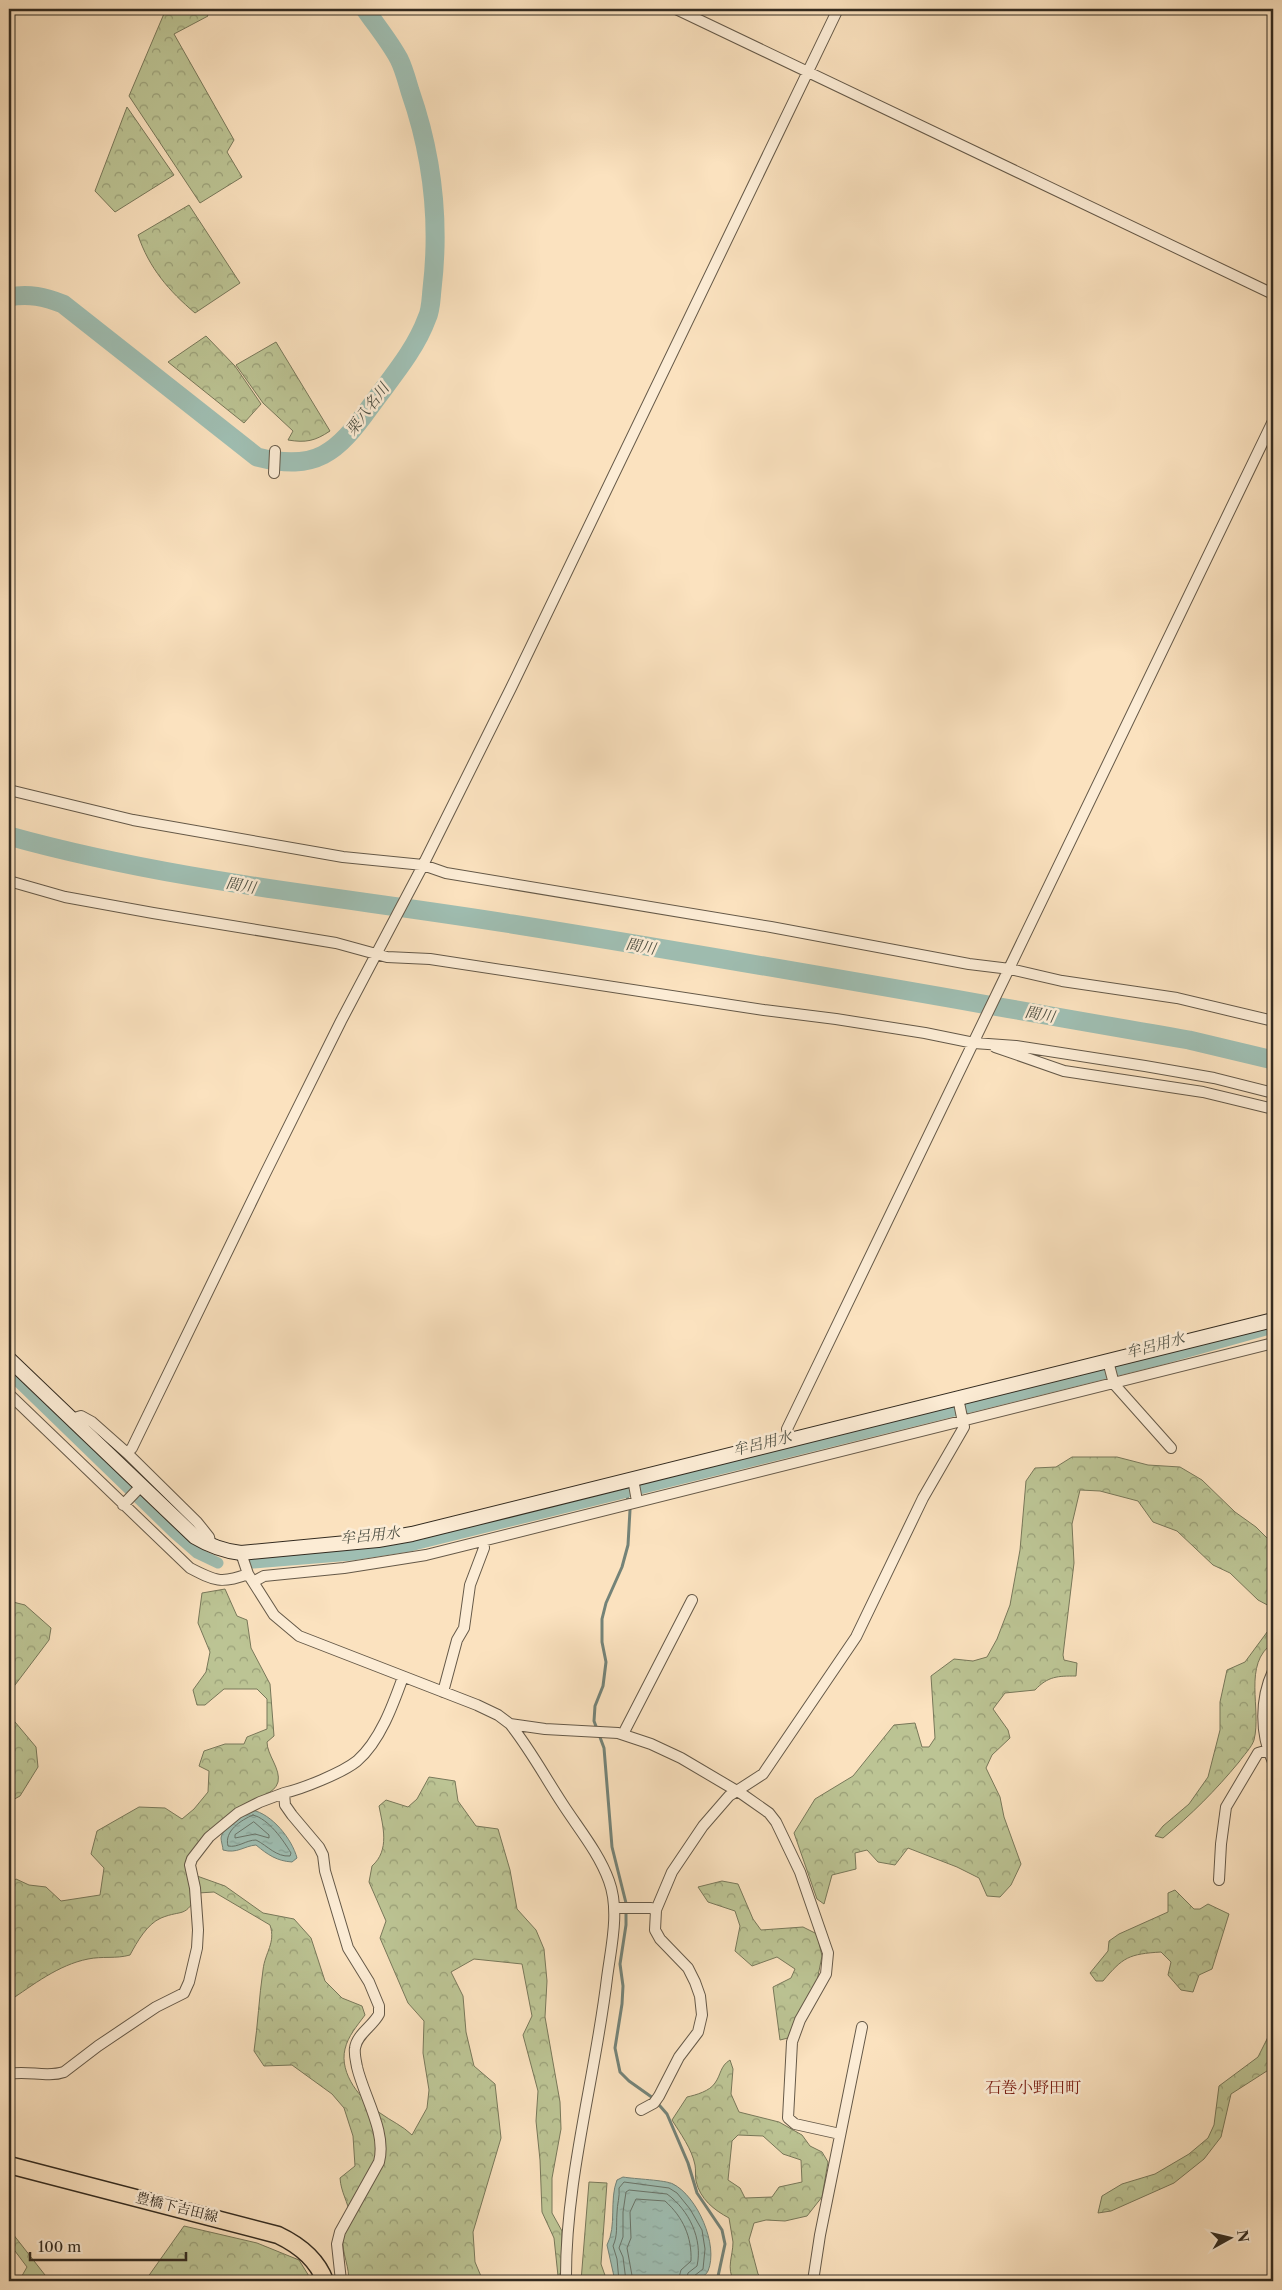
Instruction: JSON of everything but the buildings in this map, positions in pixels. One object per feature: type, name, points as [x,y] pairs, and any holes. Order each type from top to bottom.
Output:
[{"type":"main road","name":"豊橋下吉田線","points":[[9,2165],[248,2225],[278,2235],[294,2243],[312,2258],[325,2281]]},
{"type":"street","points":[[676,9],[1273,294]]},
{"type":"street","points":[[127,1453],[136,1440],[341,1021],[422,868],[511,688],[838,9]]},
{"type":"street","points":[[790,1440],[787,1429],[976,1041],[1273,421]]},
{"type":"street","points":[[274,473],[275,452]]},
{"type":"street","points":[[9,790],[151,824],[343,858],[422,868],[771,927],[1062,981],[1178,998],[1273,1021]]},
{"type":"street","points":[[9,881],[66,896],[163,915],[336,943],[378,952],[1145,1066],[1214,1078],[1273,1093]]},
{"type":"street","points":[[993,1044],[997,1049],[1064,1071],[1204,1092],[1273,1109]]},
{"type":"street","points":[[9,1359],[138,1488],[195,1537],[211,1546],[241,1553],[378,1540],[412,1534],[1109,1363],[1273,1320]]},
{"type":"street","points":[[9,1394],[125,1503],[190,1568],[213,1580],[220,1581],[391,1562],[484,1541],[633,1501],[1273,1343]]},
{"type":"street","points":[[1109,1363],[1113,1383],[1171,1448]]},
{"type":"street","points":[[641,2110],[656,2099],[679,2057],[698,2032],[702,2015],[696,1982],[688,1968],[660,1939],[655,1930],[656,1910],[672,1872],[686,1848],[736,1790],[764,1774],[856,1637],[923,1498],[964,1427],[959,1400]]},
{"type":"street","points":[[71,1419],[81,1416],[92,1422],[127,1453],[197,1522],[209,1537],[211,1546]]},
{"type":"street","points":[[633,1481],[633,1501]]},
{"type":"street","points":[[125,1503],[138,1488]]},
{"type":"street","points":[[442,1692],[457,1640],[464,1628],[470,1585],[484,1548],[484,1541]]},
{"type":"street","points":[[241,1553],[250,1578],[274,1615],[299,1636],[498,1715],[510,1724],[601,1865],[623,1908],[577,2166],[568,2240],[566,2281]]},
{"type":"street","points":[[623,1734],[692,1600]]},
{"type":"street","points":[[1273,1671],[1268,1681],[1264,1700],[1263,1722],[1268,1750],[1273,1762]]},
{"type":"street","points":[[9,2074],[22,2072],[57,2074],[64,2072],[139,2018],[184,1993],[189,1982],[197,1939],[195,1888],[190,1865],[192,1859],[209,1837],[238,1813],[260,1802],[314,1783],[357,1760],[386,1723],[403,1678]]},
{"type":"street","points":[[510,1724],[544,1729],[623,1734],[682,1758],[736,1790],[769,1813],[784,1834],[803,1880],[828,1953],[826,1974],[800,2020],[792,2042],[788,2118],[794,2124],[840,2134]]},
{"type":"street","points":[[1219,1880],[1226,1806],[1258,1753],[1268,1750]]},
{"type":"street","points":[[284,1793],[285,1804],[319,1847],[323,1855],[325,1871],[348,1948],[364,1972],[379,2006],[379,2014],[360,2036],[355,2046],[355,2055],[361,2082],[382,2141],[382,2152],[379,2162],[340,2232],[337,2244],[341,2281]]},
{"type":"street","points":[[623,1908],[656,1910]]},
{"type":"street","points":[[813,2281],[862,2027]]},
{"type":"green space","points":[[166,9],[204,9],[208,16],[174,34],[234,140],[227,152],[242,177],[200,203],[129,96]]},
{"type":"green space","points":[[127,107],[174,175],[115,212],[95,191]]},
{"type":"green space","points":[[189,205],[240,283],[195,313],[161,278],[148,258],[138,235]]},
{"type":"green space","points":[[206,336],[235,366],[261,404],[244,423],[168,362]]},
{"type":"green space","points":[[276,342],[330,431],[320,437],[305,441],[288,440],[293,431],[263,403],[236,365]]},
{"type":"green space","points":[[1072,1457],[1117,1457],[1148,1465],[1180,1467],[1202,1480],[1235,1512],[1256,1527],[1273,1544],[1273,1608],[1258,1600],[1230,1573],[1213,1565],[1177,1531],[1153,1522],[1138,1501],[1100,1491],[1080,1490],[1072,1524],[1074,1563],[1063,1655],[1064,1660],[1077,1663],[1076,1676],[1049,1679],[1035,1690],[1005,1693],[993,1709],[1008,1730],[1010,1738],[992,1755],[986,1768],[1000,1797],[1004,1817],[1021,1864],[1011,1885],[1000,1897],[987,1896],[979,1878],[957,1867],[908,1848],[895,1865],[878,1862],[867,1850],[855,1853],[856,1869],[832,1875],[824,1904],[817,1899],[794,1833],[815,1799],[853,1776],[894,1725],[915,1723],[922,1747],[929,1747],[935,1738],[931,1676],[954,1659],[973,1661],[987,1657],[997,1639],[1010,1605],[1020,1550],[1026,1481],[1035,1468],[1056,1467]]},
{"type":"green space","points":[[225,1589],[237,1616],[247,1620],[251,1648],[270,1684],[274,1736],[267,1742],[269,1752],[278,1772],[278,1782],[273,1790],[238,1808],[208,1834],[190,1858],[197,1876],[225,1886],[263,1913],[294,1919],[311,1938],[325,1981],[342,1998],[362,2006],[365,2015],[346,2044],[344,2058],[348,2077],[359,2094],[373,2108],[412,2135],[427,2108],[429,2090],[423,2053],[424,2021],[408,2003],[380,1938],[386,1921],[369,1882],[372,1866],[378,1860],[383,1846],[384,1838],[379,1806],[386,1800],[408,1807],[417,1799],[429,1777],[455,1781],[458,1801],[476,1826],[498,1829],[510,1870],[517,1909],[536,1930],[544,1949],[547,1981],[545,2017],[560,2102],[561,2129],[552,2178],[552,2213],[562,2231],[562,2271],[558,2276],[554,2238],[542,2212],[536,2121],[538,2091],[523,2035],[532,2016],[522,1964],[474,1959],[451,1972],[463,1996],[466,2032],[474,2066],[495,2084],[501,2138],[473,2232],[475,2262],[483,2281],[348,2281],[349,2277],[343,2243],[350,2216],[340,2178],[355,2166],[353,2136],[344,2108],[332,2094],[292,2065],[264,2066],[254,2051],[263,1970],[272,1937],[270,1925],[214,1892],[198,1893],[190,1907],[183,1912],[168,1915],[151,1924],[139,1939],[130,1955],[88,1959],[66,1966],[46,1976],[9,2001],[9,1884],[16,1879],[29,1885],[46,1887],[61,1901],[100,1895],[104,1868],[91,1854],[97,1831],[139,1807],[165,1808],[182,1819],[194,1809],[208,1792],[209,1771],[199,1766],[204,1751],[225,1744],[244,1744],[247,1737],[267,1729],[267,1699],[257,1689],[224,1689],[205,1705],[197,1705],[193,1690],[206,1672],[210,1652],[198,1623],[202,1593]]},
{"type":"green space","points":[[13,1602],[25,1605],[51,1628],[49,1640],[12,1689],[10,1716],[36,1747],[38,1767],[20,1796],[9,1802],[9,1612]]},
{"type":"green space","points":[[1273,1624],[1273,1643],[1264,1652],[1258,1663],[1255,1675],[1256,1728],[1251,1746],[1230,1773],[1193,1811],[1163,1838],[1155,1836],[1163,1826],[1189,1804],[1208,1777],[1220,1730],[1220,1702],[1227,1670],[1245,1662]]},
{"type":"green space","points":[[722,1881],[738,1884],[753,1919],[761,1930],[803,1927],[817,1934],[822,1956],[817,1981],[798,2014],[788,2038],[780,2040],[773,1987],[791,1978],[795,1969],[777,1957],[752,1966],[735,1951],[740,1926],[735,1911],[708,1902],[698,1887]]},
{"type":"green space","points":[[1175,1890],[1194,1909],[1200,1909],[1208,1904],[1229,1914],[1212,1969],[1199,1975],[1193,1992],[1181,1990],[1168,1975],[1171,1962],[1161,1952],[1141,1954],[1128,1958],[1116,1967],[1103,1981],[1096,1981],[1090,1973],[1108,1951],[1109,1941],[1119,1934],[1168,1912],[1168,1893]]},
{"type":"green space","points":[[1273,2027],[1273,2063],[1270,2069],[1231,2094],[1221,2137],[1204,2159],[1174,2183],[1111,2211],[1098,2213],[1102,2196],[1122,2184],[1155,2174],[1189,2154],[1208,2138],[1214,2125],[1219,2086],[1258,2057]]},
{"type":"green space","points":[[730,2060],[733,2069],[731,2094],[739,2112],[779,2122],[802,2135],[810,2146],[822,2152],[828,2162],[822,2197],[807,2216],[785,2221],[766,2220],[754,2223],[749,2240],[758,2274],[765,2281],[734,2281],[730,2271],[733,2242],[729,2218],[713,2208],[704,2199],[696,2181],[695,2165],[691,2153],[672,2120],[687,2097],[713,2086]],"holes":[[[738,2135],[763,2136],[783,2154],[801,2160],[802,2182],[779,2187],[772,2197],[745,2198],[740,2188],[728,2180],[732,2141]]]},
{"type":"green space","points":[[589,2182],[607,2183],[601,2264],[607,2281],[581,2281]]},
{"type":"green space","points":[[184,2226],[257,2243],[299,2260],[312,2281],[145,2281]]},
{"type":"green space","points":[[9,2229],[45,2275],[44,2281],[19,2281],[27,2267],[9,2243]]},
{"type":"water","points":[[252,1810],[267,1817],[280,1828],[291,1843],[297,1858],[292,1862],[277,1859],[256,1845],[236,1850],[223,1850],[222,1833],[238,1818]]},
{"type":"water","points":[[623,2177],[673,2184],[690,2199],[704,2222],[711,2248],[711,2260],[705,2275],[692,2281],[615,2281],[607,2245],[612,2230],[613,2196],[617,2180]]},
{"type":"waterway","name":"栗八名川","points":[[9,297],[37,296],[63,304],[257,457],[295,462],[310,460],[323,455],[335,447],[358,423],[416,342],[429,311],[434,264],[435,239],[432,188],[429,164],[418,115],[399,59],[365,9]]},
{"type":"waterway","name":"間川","points":[[9,836],[71,852],[196,877],[449,914],[681,952],[1189,1040],[1273,1060]]},
{"type":"waterway","name":"牟呂用水","points":[[253,1563],[352,1555],[410,1546],[1159,1360],[1273,1328]]},
{"type":"waterway","name":"牟呂用水","points":[[9,1373],[173,1532],[197,1553],[218,1563]]},
{"type":"waterway","points":[[626,1491],[630,1510],[628,1545],[622,1567],[606,1603],[602,1619],[602,1642],[606,1662],[603,1686],[595,1706],[594,1721],[604,1748],[612,1847],[626,1903],[626,1925],[620,1964],[623,1986],[622,2004],[615,2048],[620,2072],[653,2098],[667,2114],[688,2163],[697,2193],[722,2230],[725,2244],[717,2281]]},
{"type":"district","name":"石巻小野田町","points":[[1033,2087]]}]
